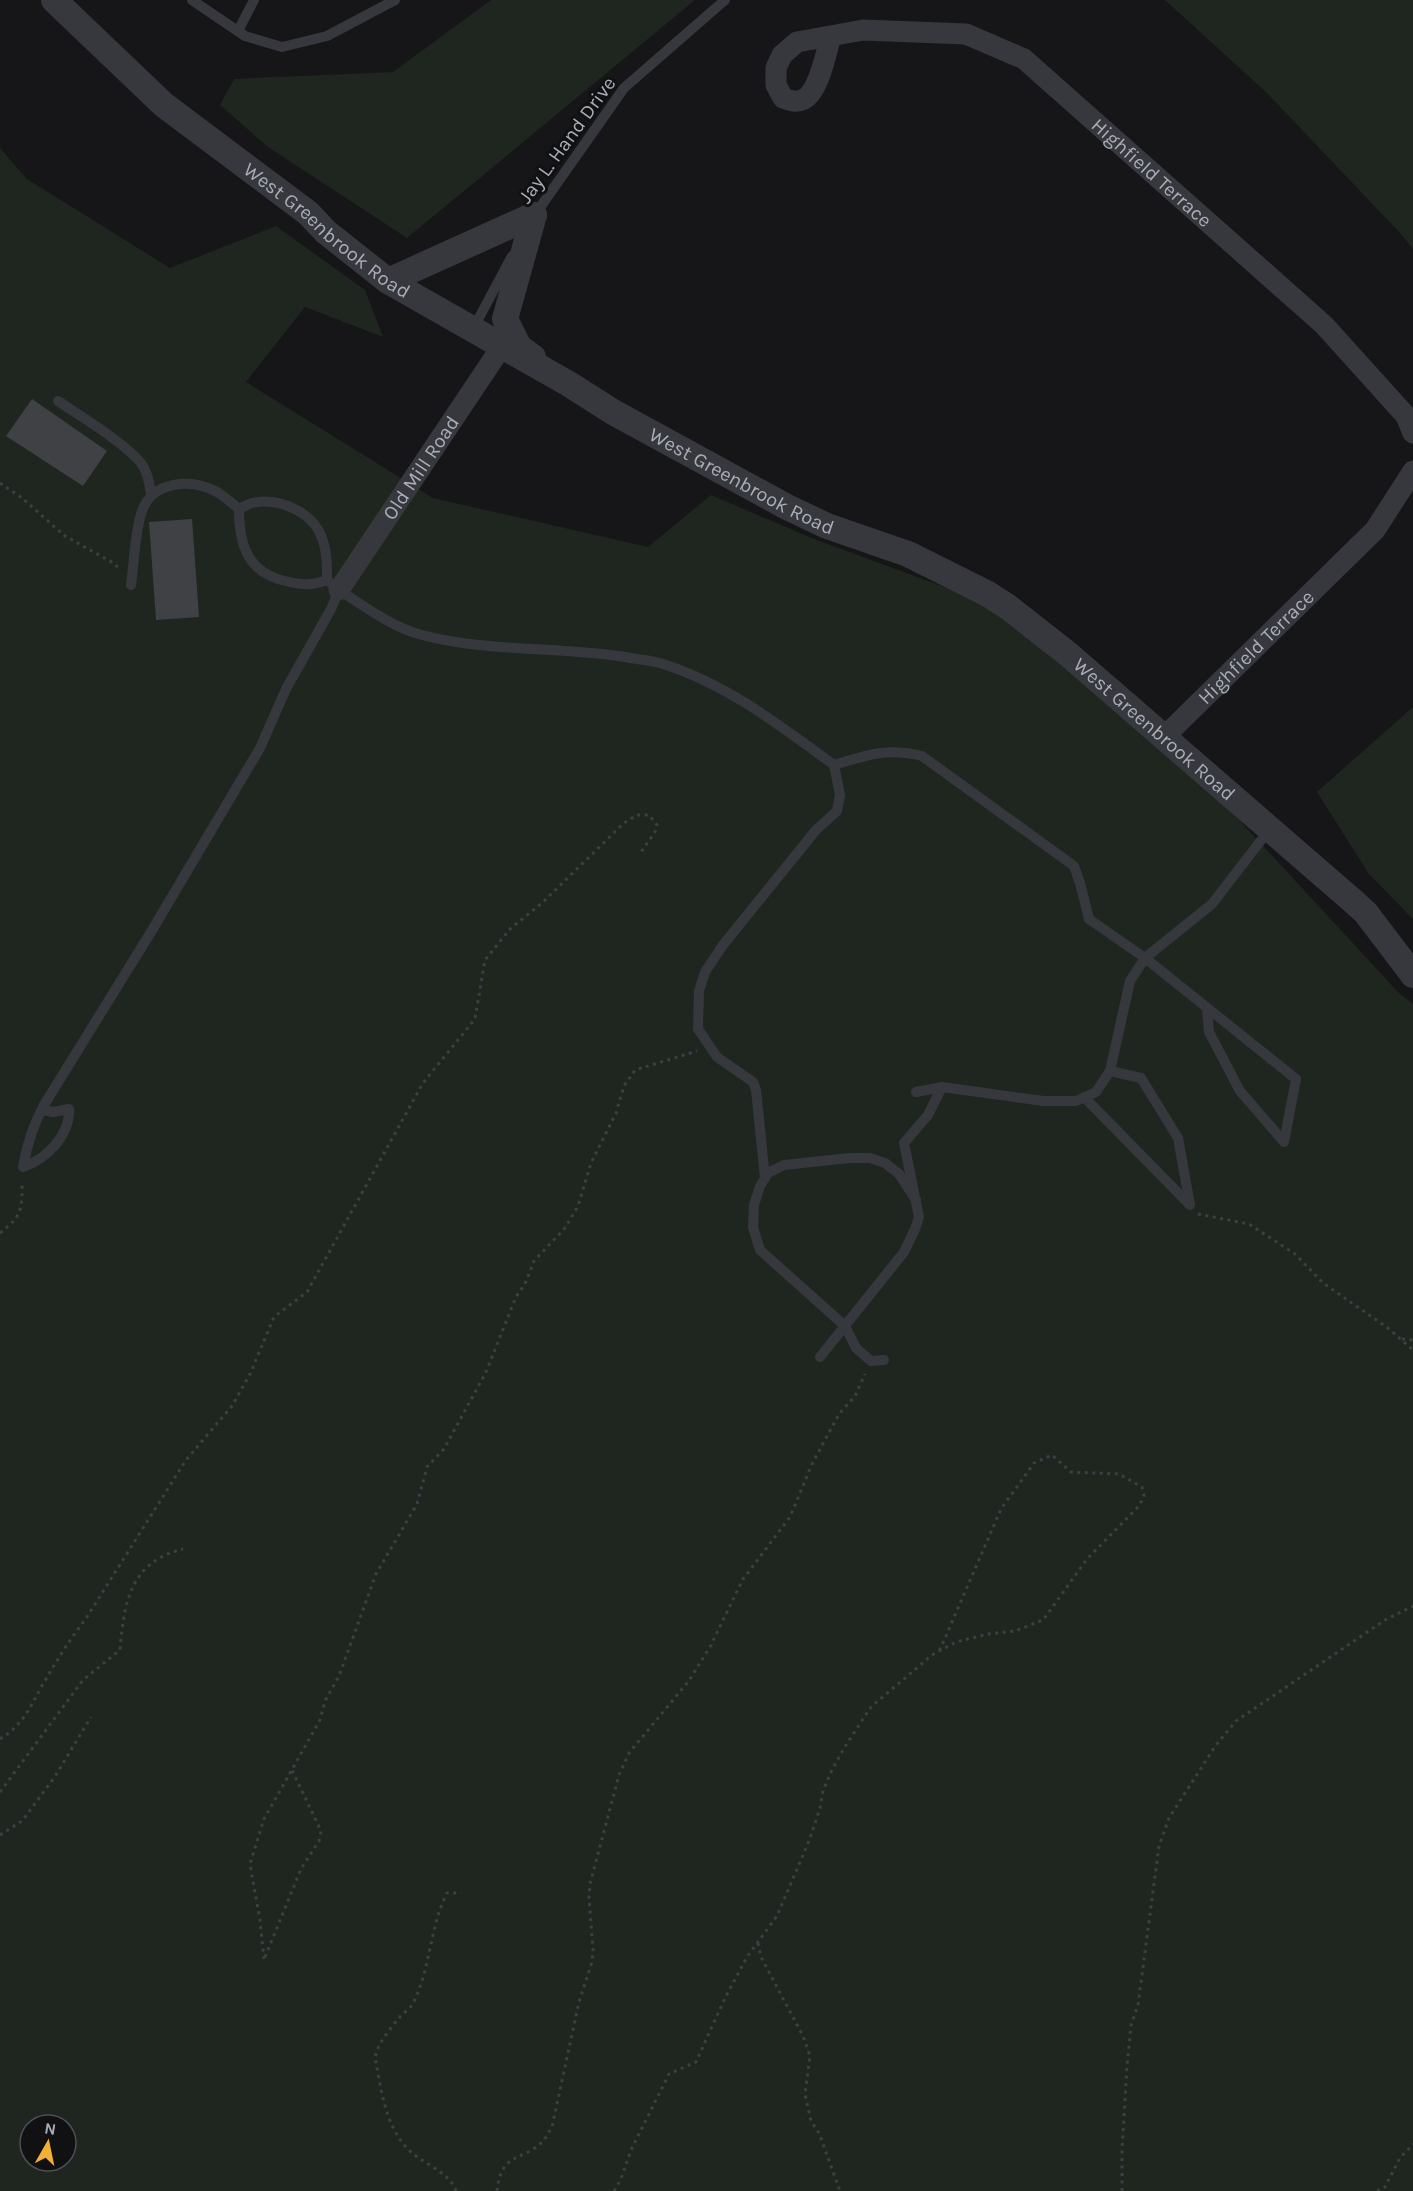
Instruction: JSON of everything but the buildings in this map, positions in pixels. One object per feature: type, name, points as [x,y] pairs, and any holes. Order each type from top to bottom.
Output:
[{"type":"street","name":"West Greenbrook Road","points":[[54,0],[164,105],[308,213],[326,232],[388,280],[569,384],[613,412],[788,507],[827,526],[908,554],[988,594],[1008,607],[1068,654],[1366,913],[1413,975]]},
{"type":"street","name":"Highfield Terrace","points":[[831,36],[863,30],[966,34],[1024,59],[1324,324],[1406,416],[1413,433]]},
{"type":"street","points":[[388,280],[534,215]]},
{"type":"street","points":[[534,215],[505,319],[519,347],[569,384]]},
{"type":"street","name":"Old Mill Road","points":[[333,585],[502,346]]},
{"type":"street","name":"Highfield Terrace","points":[[1163,738],[1375,530],[1413,471]]},
{"type":"lane","points":[[192,0],[245,36],[282,47],[327,36],[395,0]]},
{"type":"lane","points":[[238,31],[254,0]]},
{"type":"lane","name":"Jay L. Hand Drive","points":[[473,330],[534,215],[624,88],[725,0]]},
{"type":"lane","points":[[58,401],[141,462],[148,475],[151,494]]},
{"type":"lane","points":[[131,585],[141,511],[151,494],[169,485],[193,485],[216,491],[239,509],[241,540],[250,560],[271,577],[294,583],[333,585],[386,620],[421,635],[462,643],[606,654],[666,665],[727,692],[834,765],[840,795],[837,811],[816,830],[723,945],[705,972],[699,991],[698,1029],[717,1057],[753,1082],[756,1090],[765,1178]]},
{"type":"lane","points":[[23,1167],[26,1147],[44,1105],[151,932],[260,748],[286,689],[331,609],[333,585],[322,537],[308,516],[287,506],[272,503],[252,503],[239,509]]},
{"type":"lane","points":[[834,765],[874,753],[903,751],[922,756],[1074,866],[1089,919],[1145,958],[1207,1008],[1296,1080],[1284,1142],[1240,1091],[1209,1032],[1207,1008]]},
{"type":"lane","points":[[916,1092],[942,1087],[1042,1101],[1076,1101],[1096,1092],[1110,1071],[1130,981],[1145,958],[1212,904],[1269,830]]},
{"type":"lane","points":[[1084,1097],[1190,1205],[1179,1138],[1141,1078],[1110,1071]]},
{"type":"lane","points":[[820,1357],[904,1252],[915,1230],[919,1217],[904,1143],[928,1115],[942,1087]]},
{"type":"lane","points":[[23,1167],[45,1155],[66,1130],[69,1109],[53,1112],[44,1110],[44,1105]]},
{"type":"lane","points":[[884,1360],[871,1361],[856,1348],[845,1326],[760,1250],[753,1227],[754,1205],[759,1186],[768,1173],[784,1165],[850,1158],[870,1158],[885,1163],[899,1174],[916,1200]]},
{"type":"path","points":[[0,483],[22,498],[65,536],[115,564],[131,585]]},
{"type":"path","points":[[0,1739],[12,1731],[23,1719],[64,1653],[69,1640],[91,1611],[186,1460],[232,1406],[250,1374],[274,1317],[307,1292],[423,1083],[475,1019],[485,960],[510,929],[542,903],[624,824],[637,815],[649,815],[657,825],[655,832],[639,855]]},
{"type":"path","points":[[292,1769],[321,1831],[319,1841],[301,1869],[264,1959],[250,1863],[264,1818],[292,1769],[320,1720],[325,1701],[345,1660],[376,1574],[417,1504],[427,1467],[444,1449],[486,1372],[516,1297],[525,1284],[534,1261],[565,1228],[578,1206],[591,1163],[616,1113],[624,1086],[635,1070],[710,1047]]},
{"type":"path","points":[[0,1233],[12,1224],[22,1208],[23,1167]]},
{"type":"path","points":[[1196,1214],[1249,1224],[1295,1254],[1323,1283],[1413,1350]]},
{"type":"path","points":[[1400,1339],[1413,1340]]},
{"type":"path","points":[[497,2191],[502,2171],[508,2162],[543,2140],[552,2127],[581,1994],[592,1962],[590,1884],[619,1775],[628,1753],[688,1682],[710,1647],[743,1579],[790,1517],[812,1464],[839,1414],[855,1396],[871,1361]]},
{"type":"path","points":[[614,2191],[621,2180],[631,2150],[669,2074],[696,2062],[725,1998],[747,1957],[777,1916],[809,1841],[823,1791],[844,1748],[871,1707],[932,1655],[939,1652],[956,1642],[988,1634],[1016,1631],[1044,1620],[1087,1559],[1139,1506],[1144,1496],[1142,1487],[1119,1474],[1071,1472],[1052,1455],[1034,1463],[1001,1509],[939,1652]]},
{"type":"path","points":[[0,1792],[83,1680],[120,1650],[127,1602],[145,1568],[168,1553],[183,1549]]},
{"type":"path","points":[[1122,2191],[1122,2151],[1131,2025],[1138,2005],[1159,1846],[1169,1818],[1216,1745],[1236,1721],[1385,1620],[1413,1606]]},
{"type":"path","points":[[0,1835],[22,1821],[54,1778],[91,1717]]},
{"type":"path","points":[[456,2191],[452,2181],[409,2150],[393,2132],[375,2058],[376,2050],[399,2018],[410,2007],[420,1988],[440,1907],[447,1893],[461,1893]]},
{"type":"path","points":[[758,1943],[761,1957],[803,2036],[810,2056],[806,2086],[807,2103],[811,2121],[819,2133],[840,2191]]},
{"type":"path","points":[[1377,2191],[1385,2187],[1400,2158],[1413,2144]]},
{"type":"shaded area","points":[[491,0],[695,0],[407,238],[268,147],[220,105],[234,79],[393,72]]},
{"type":"shaded area","points":[[1165,0],[1413,0],[1413,249],[1267,93]]},
{"type":"shaded area","points":[[0,148],[27,179],[170,268],[276,226],[365,290],[383,337],[305,307],[246,382],[433,498],[648,547],[711,495],[814,539],[999,607],[1208,786],[1398,992],[1413,1004],[1413,2191],[0,2191]]},
{"type":"shaded area","points":[[1413,707],[1413,919],[1369,874],[1317,792]]}]
